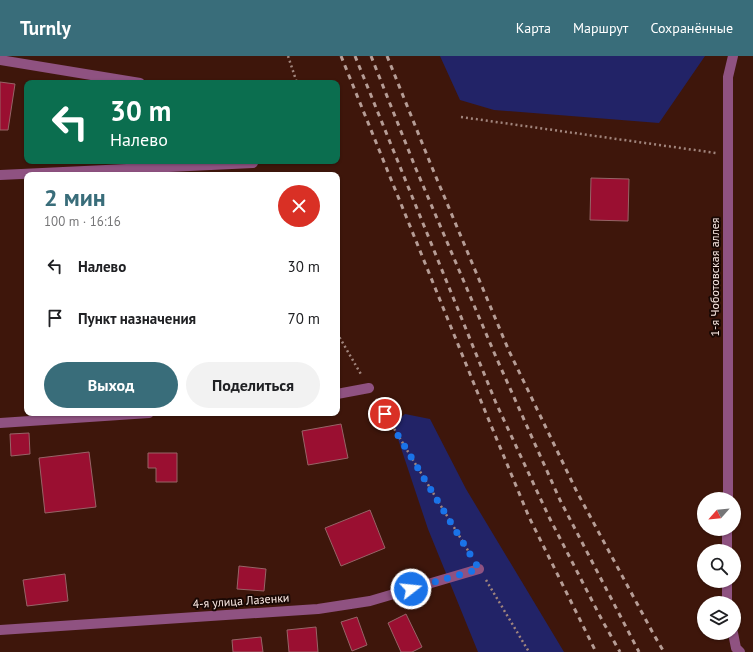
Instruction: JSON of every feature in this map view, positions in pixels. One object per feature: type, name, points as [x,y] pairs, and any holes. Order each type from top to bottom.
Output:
[{"type":"street","name":"1-я Чоботовская аллея","points":[[728,492],[728,77],[733,56]]},
{"type":"street","points":[[0,60],[122,80]]},
{"type":"street","points":[[63,172],[232,164]]},
{"type":"street","points":[[0,175],[24,174]]},
{"type":"street","points":[[340,393],[370,388]]},
{"type":"street","points":[[0,423],[104,416]]},
{"type":"street","name":"4-я улица Лазенки","points":[[0,630],[318,609],[370,601],[479,569]]},
{"type":"street","points":[[734,640],[736,648],[740,652]]},
{"type":"path","points":[[288,56],[297,80]]},
{"type":"path","points":[[461,116],[728,155]]},
{"type":"path","points":[[340,338],[529,652]]},
{"type":"shaded area","points":[[440,56],[705,56],[659,123],[494,110],[460,100]]},
{"type":"shaded area","points":[[405,414],[430,419],[466,489],[564,652],[478,652],[428,529],[393,424]]},
{"type":"building","points":[[0,82],[15,84],[8,130],[0,130]]},
{"type":"building","points":[[591,178],[629,179],[628,221],[590,220]]},
{"type":"building","points":[[341,424],[348,458],[308,465],[302,431]]},
{"type":"building","points":[[29,433],[30,454],[11,456],[10,434]]},
{"type":"building","points":[[89,452],[96,507],[45,513],[39,458]]},
{"type":"building","points":[[148,453],[177,453],[177,482],[156,482],[156,468],[148,468]]},
{"type":"building","points":[[370,510],[385,548],[341,566],[325,528]]},
{"type":"building","points":[[239,566],[266,569],[264,591],[237,589]]},
{"type":"building","points":[[65,574],[68,601],[27,606],[23,580]]},
{"type":"building","points":[[406,614],[422,647],[412,652],[401,652],[388,623]]},
{"type":"building","points":[[357,617],[367,645],[352,651],[341,622]]},
{"type":"building","points":[[316,627],[318,652],[289,652],[287,630]]},
{"type":"building","points":[[261,637],[263,652],[233,652],[232,640]]},
{"type":"railway","points":[[341,56],[529,517],[596,652]]},
{"type":"railway","points":[[355,56],[496,403],[549,517],[620,652]]},
{"type":"railway","points":[[371,56],[416,169],[496,357],[560,500],[639,652]]},
{"type":"railway","points":[[387,56],[509,351],[577,492],[664,652]]},
{"type":"route","points":[[385,414],[479,569],[411,589]]}]
